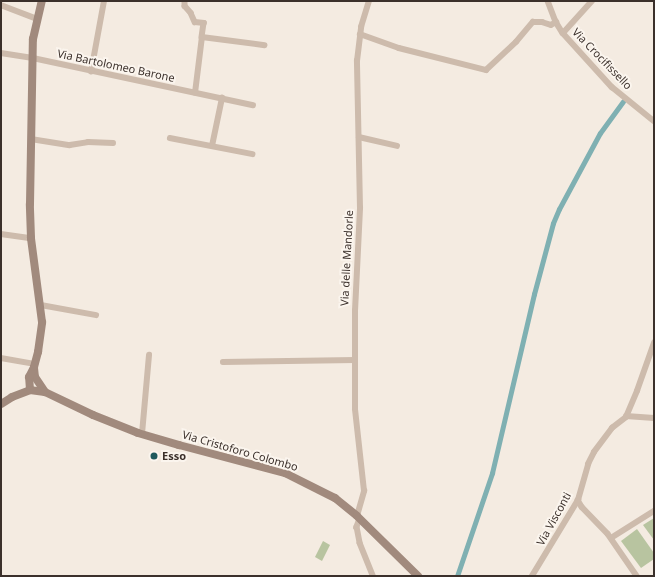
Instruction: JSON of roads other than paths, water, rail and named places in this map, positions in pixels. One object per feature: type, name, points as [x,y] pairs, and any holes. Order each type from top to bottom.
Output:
[{"type":"main road","points":[[1,404],[12,397],[30,390],[41,338],[41,305],[31,238],[31,139],[33,58],[37,19],[42,1]]},
{"type":"main road","points":[[32,377],[45,392]]},
{"type":"main road","points":[[12,397],[32,377]]},
{"type":"main road","name":"Via Cristoforo Colombo","points":[[30,390],[45,392],[93,415],[142,434],[181,446],[285,473],[329,494],[358,517],[418,576]]},
{"type":"street","points":[[91,72],[104,1]]},
{"type":"street","points":[[185,1],[185,6],[191,13],[195,22],[204,23],[195,93]]},
{"type":"street","name":"Via delle Mandorle","points":[[369,1],[360,34],[357,61],[360,208],[355,360],[355,409],[364,491],[357,527],[360,543],[373,576]]},
{"type":"street","name":"Via Crocifissello","points":[[548,1],[556,22],[563,33],[612,87],[654,121]]},
{"type":"street","points":[[563,33],[592,1]]},
{"type":"street","points":[[1,5],[37,19]]},
{"type":"street","points":[[360,34],[406,50],[486,70],[516,42],[533,22],[542,22],[551,25],[556,22]]},
{"type":"street","points":[[202,37],[264,45]]},
{"type":"street","name":"Via Bartolomeo Barone","points":[[1,53],[33,58],[91,72],[253,105]]},
{"type":"street","points":[[212,146],[222,98]]},
{"type":"street","points":[[359,137],[397,146]]},
{"type":"street","points":[[170,138],[252,154]]},
{"type":"street","points":[[31,139],[70,145],[88,142],[113,144]]},
{"type":"street","points":[[1,234],[31,238]]},
{"type":"street","points":[[41,305],[96,315]]},
{"type":"street","name":"Via Visconti","points":[[532,576],[578,500],[588,464],[594,452],[612,428],[626,416],[638,391],[654,344]]},
{"type":"street","points":[[142,434],[149,356]]},
{"type":"street","points":[[1,358],[35,366]]},
{"type":"street","points":[[223,362],[355,360]]},
{"type":"street","points":[[626,416],[654,418]]},
{"type":"street","points":[[578,500],[582,507],[610,538],[637,576]]},
{"type":"street","points":[[610,538],[654,511]]},
{"type":"waterway","points":[[457,576],[492,473],[534,294],[553,223],[600,133],[623,101]]},
{"type":"place","name":"Esso","points":[[154,456]]}]
